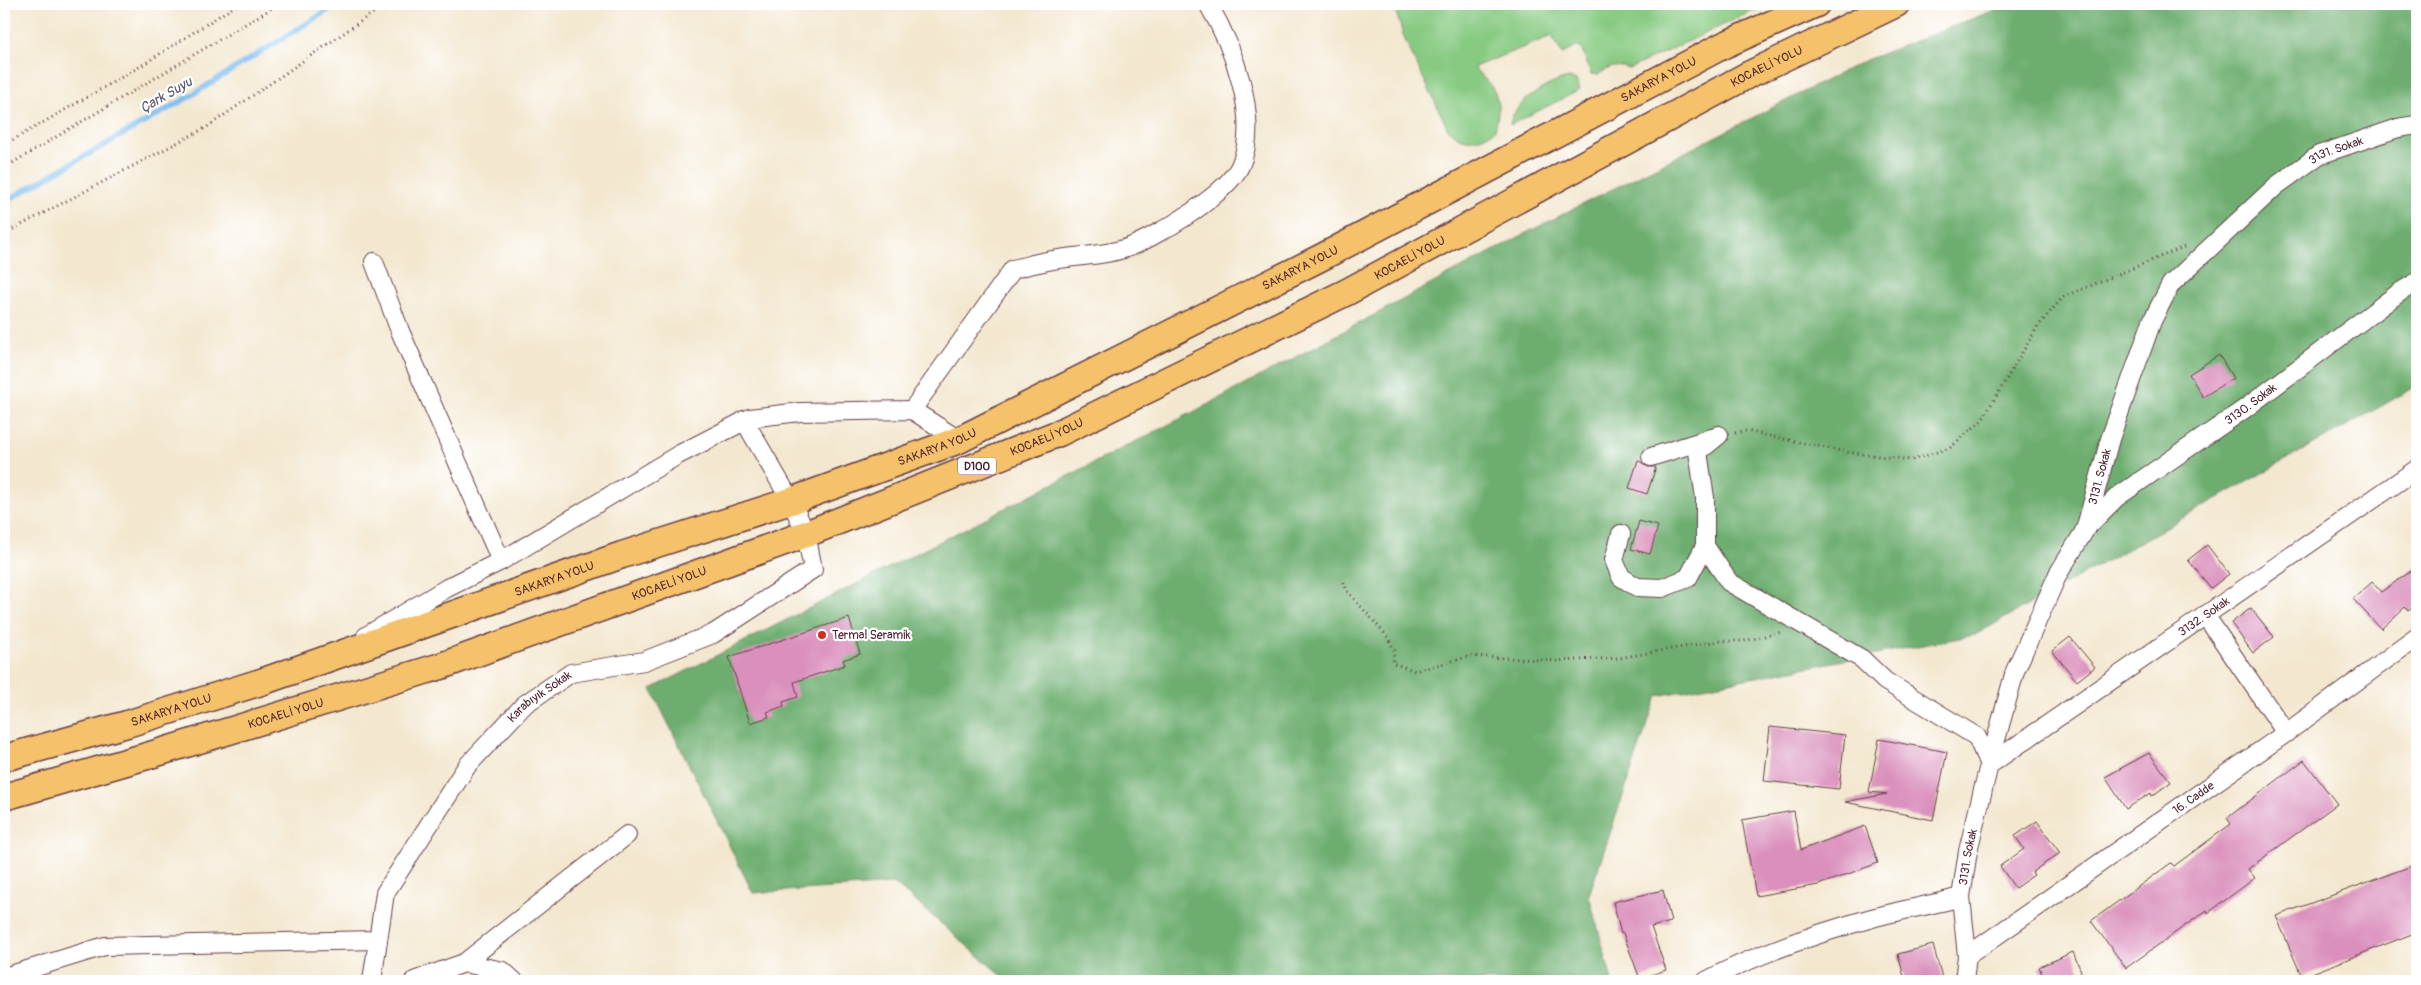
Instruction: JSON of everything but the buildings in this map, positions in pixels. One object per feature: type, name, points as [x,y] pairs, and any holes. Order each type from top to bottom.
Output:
[{"type":"highway","name":"SAKARYA YOLU","points":[[4,758],[136,721],[324,661],[622,555],[791,501],[959,440],[1322,257],[1724,45],[1816,4]]},
{"type":"highway","name":"KOCAELİ YOLU","points":[[4,797],[147,756],[441,666],[806,534],[1067,429],[1347,292],[1748,75],[1896,4]]},
{"type":"street","points":[[912,410],[1013,268],[1054,260],[1096,255],[1132,246],[1185,217],[1216,193],[1239,167],[1246,145],[1248,115],[1235,63],[1218,20],[1208,4]]},
{"type":"street","name":"3131. Sokak","points":[[1964,981],[1966,956],[1961,897],[1968,851],[2015,671],[2058,574],[2085,530],[2110,439],[2152,321],[2171,284],[2276,186],[2319,155],[2398,128],[2417,125]]},
{"type":"street","points":[[374,262],[400,331],[501,561]]},
{"type":"street","name":"3130. Sokak","points":[[2085,530],[2117,497],[2243,410],[2392,298],[2417,282]]},
{"type":"street","points":[[324,661],[447,588],[501,561],[678,455],[744,420],[800,412],[912,410],[959,440]]},
{"type":"street","points":[[744,420],[791,501],[806,534]]},
{"type":"street","points":[[1651,457],[1719,435]]},
{"type":"street","points":[[1621,534],[1614,560],[1621,577],[1638,587],[1662,588],[1688,578],[1705,546],[1705,498],[1698,452],[1719,435]]},
{"type":"street","name":"3132. Sokak","points":[[1989,765],[2417,469]]},
{"type":"street","name":"Karabıyık Sokak","points":[[372,981],[385,893],[467,766],[525,704],[571,673],[644,661],[712,634],[813,570],[806,534]]},
{"type":"street","points":[[1705,546],[1729,582],[1862,659],[1885,681],[1977,736],[1989,765]]},
{"type":"street","points":[[2206,615],[2286,733]]},
{"type":"street","name":"16. Cadde","points":[[1966,956],[2286,733],[2417,637]]},
{"type":"street","points":[[414,981],[464,963],[627,834]]},
{"type":"street","points":[[1706,981],[1775,950],[1839,928],[1874,917],[1920,908],[1961,897]]},
{"type":"street","points":[[4,977],[105,946],[378,940]]},
{"type":"street","points":[[464,963],[503,971],[514,981]]},
{"type":"path","points":[[4,145],[136,69],[238,4]]},
{"type":"path","points":[[4,168],[279,4]]},
{"type":"path","points":[[4,234],[208,126],[386,4]]},
{"type":"path","points":[[1719,435],[1746,431],[1846,452],[1912,460],[1950,448],[1982,420],[2038,326],[2063,297],[2190,244]]},
{"type":"path","points":[[1344,582],[1347,591],[1387,636],[1394,650],[1393,663],[1415,671],[1471,656],[1558,661],[1619,658],[1718,641],[1772,636],[1804,625]]},
{"type":"green space","points":[[1393,4],[1768,4],[1629,69],[1625,67],[1609,68],[1598,75],[1591,74],[1581,48],[1577,47],[1562,54],[1552,36],[1474,67],[1495,93],[1498,109],[1497,120],[1495,130],[1489,134],[1483,137],[1465,139],[1448,129],[1405,40]]},
{"type":"green space","points":[[2010,4],[2417,4],[2417,386],[1975,635],[1657,696],[1589,895],[1612,981],[1008,981],[895,884],[753,893],[651,689],[1203,407],[1528,232],[1866,60]]},
{"type":"green space","points":[[1569,78],[1576,80],[1580,90],[1510,125],[1512,117],[1524,102],[1542,89]]},
{"type":"waterway","name":"Çark Suyu","points":[[4,202],[187,98],[338,4]]},
{"type":"place","name":"Termal Seramik","points":[[822,635]]}]
